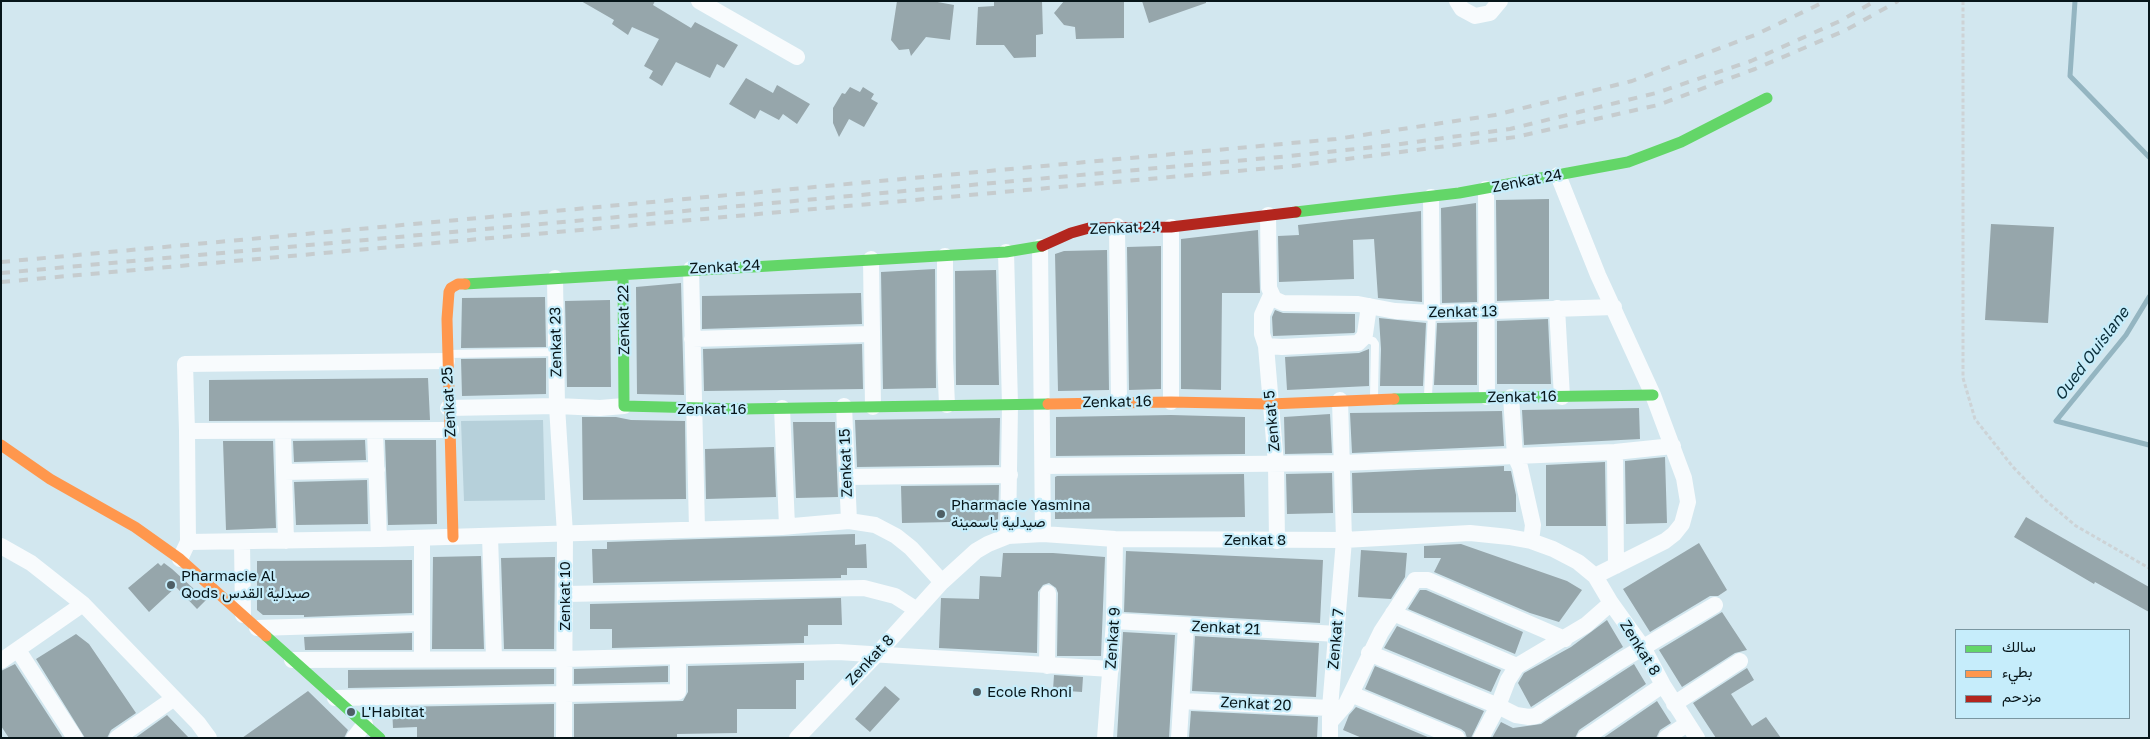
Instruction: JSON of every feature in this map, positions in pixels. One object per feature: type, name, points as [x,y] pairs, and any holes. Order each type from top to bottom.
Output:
[{"type":"street","points":[[700,1],[797,57]]},
{"type":"street","points":[[1457,1],[1462,8],[1475,16],[1490,13],[1500,1]]},
{"type":"street","name":"Zenkat 24","points":[[470,282],[623,275],[690,269],[1006,252],[1040,247],[1071,233],[1089,228],[1171,226],[1430,197],[1486,189],[1628,162],[1653,154],[1767,98]]},
{"type":"street","points":[[1558,175],[1598,275],[1652,395],[1684,478],[1688,502],[1682,524],[1665,541],[1595,576]]},
{"type":"street","points":[[1486,189],[1487,398]]},
{"type":"street","points":[[1430,197],[1432,313]]},
{"type":"street","points":[[1268,215],[1268,278],[1271,295]]},
{"type":"street","points":[[1117,226],[1119,402]]},
{"type":"street","points":[[1171,226],[1171,402]]},
{"type":"street","points":[[1040,247],[1043,534]]},
{"type":"street","points":[[1006,252],[1010,405],[1008,536]]},
{"type":"street","points":[[946,256],[945,358],[947,406]]},
{"type":"street","points":[[871,259],[872,407]]},
{"type":"street","points":[[690,269],[697,529]]},
{"type":"street","name":"Zenkat 22","points":[[623,275],[624,406]]},
{"type":"street","name":"Zenkat 23","points":[[555,278],[557,406],[566,534]]},
{"type":"street","name":"Zenkat 25","points":[[453,537],[451,430],[448,408],[447,358],[449,292],[455,285],[470,282]]},
{"type":"street","name":"Zenkat 13","points":[[1271,295],[1276,301],[1283,303],[1358,304],[1404,312],[1432,313],[1614,307]]},
{"type":"street","name":"Zenkat 5","points":[[1271,295],[1262,315],[1262,334],[1266,346],[1276,464],[1277,541]]},
{"type":"street","points":[[1266,346],[1354,343],[1363,338],[1369,306]]},
{"type":"street","points":[[1557,308],[1562,397]]},
{"type":"street","points":[[692,339],[871,334]]},
{"type":"street","points":[[180,559],[188,542],[185,364],[447,358]]},
{"type":"street","name":"Zenkat 16","points":[[624,406],[693,409],[1119,402],[1270,404],[1374,399],[1652,395]]},
{"type":"street","points":[[1511,397],[1515,456],[1520,467],[1532,525],[1531,541]]},
{"type":"street","name":"Zenkat 7","points":[[1331,728],[1344,540],[1340,400]]},
{"type":"street","points":[[448,408],[557,406],[600,408],[624,406]]},
{"type":"street","name":"Zenkat 15","points":[[844,406],[849,521]]},
{"type":"street","points":[[782,408],[787,526]]},
{"type":"street","points":[[187,431],[375,432],[451,430]]},
{"type":"street","points":[[283,431],[286,541]]},
{"type":"street","points":[[375,432],[379,539]]},
{"type":"street","points":[[1,445],[50,479],[135,526],[180,559],[380,738]]},
{"type":"street","points":[[1043,466],[1341,463],[1615,452],[1672,446]]},
{"type":"street","points":[[1615,452],[1616,566]]},
{"type":"street","points":[[284,472],[377,470]]},
{"type":"street","points":[[847,477],[1010,474]]},
{"type":"street","points":[[188,542],[566,534],[787,526],[849,521],[875,525],[896,536],[911,548],[942,582]]},
{"type":"street","name":"Zenkat 8","points":[[797,738],[942,582],[976,551],[1008,536],[1043,534],[1115,539],[1277,541],[1344,540],[1470,533],[1531,541],[1553,549],[1578,562],[1595,576],[1610,603],[1644,649],[1674,704],[1692,731]]},
{"type":"street","name":"Zenkat 10","points":[[564,738],[566,534]]},
{"type":"street","points":[[490,536],[494,658]]},
{"type":"street","points":[[422,538],[422,658]]},
{"type":"street","name":"Zenkat 9","points":[[1105,738],[1114,621],[1115,539]]},
{"type":"street","points":[[242,542],[243,615]]},
{"type":"street","points":[[1,546],[31,563],[83,604],[198,723],[208,738]]},
{"type":"street","points":[[1331,728],[1350,694],[1369,653],[1410,583],[1415,580],[1422,579],[1565,639]]},
{"type":"street","points":[[566,594],[864,588],[895,596],[917,610]]},
{"type":"street","points":[[1047,666],[1048,593]]},
{"type":"street","points":[[1482,738],[1498,706],[1505,686],[1517,666],[1565,639],[1598,615],[1610,603]]},
{"type":"street","points":[[1,661],[83,604]]},
{"type":"street","points":[[1369,653],[1524,717],[1536,716],[1620,661],[1644,649],[1715,605]]},
{"type":"street","points":[[1393,613],[1517,666]]},
{"type":"street","name":"Zenkat 21","points":[[1114,621],[1337,634]]},
{"type":"street","points":[[257,628],[421,624]]},
{"type":"street","points":[[1179,738],[1186,626]]},
{"type":"street","points":[[18,650],[75,738]]},
{"type":"street","points":[[292,660],[422,658],[565,659],[816,652],[877,654],[1111,669]]},
{"type":"street","points":[[335,698],[678,692],[678,656]]},
{"type":"street","points":[[1674,704],[1740,661]]},
{"type":"street","points":[[1585,738],[1663,685]]},
{"type":"street","points":[[1350,694],[1457,738]]},
{"type":"street","points":[[117,738],[173,699]]},
{"type":"street","name":"Zenkat 20","points":[[1182,701],[1331,728]]},
{"type":"street","points":[[354,738],[365,724]]},
{"type":"street","points":[[1666,738],[1692,731]]},
{"type":"lane","points":[[1428,398],[1432,313]]},
{"type":"lane","points":[[1363,338],[1373,341],[1375,344],[1374,399]]},
{"type":"lane","points":[[447,358],[556,352]]},
{"type":"path","points":[[1963,1],[1963,378],[1975,419],[2012,467],[2044,499],[2076,526],[2149,568]]},
{"type":"shaded area","points":[[543,420],[545,500],[464,501],[461,421]]},
{"type":"building","points":[[581,1],[655,1],[653,5],[691,28],[695,22],[738,45],[724,68],[717,64],[710,78],[676,62],[662,86],[649,78],[653,71],[644,66],[659,39],[632,27],[628,35],[612,24],[614,20]]},
{"type":"building","points":[[897,1],[932,1],[954,5],[950,40],[926,37],[911,56],[909,49],[899,50],[891,40]]},
{"type":"building","points":[[994,1],[1042,1],[1043,34],[1036,35],[1036,57],[1014,58],[1004,45],[976,45],[978,7],[994,6]]},
{"type":"building","points":[[1064,1],[1124,1],[1124,38],[1076,39],[1075,27],[1064,25],[1054,13]]},
{"type":"building","points":[[1142,1],[1206,1],[1206,3],[1149,23]]},
{"type":"building","points":[[746,78],[773,93],[777,85],[810,104],[797,124],[783,114],[779,120],[760,110],[755,119],[729,104]]},
{"type":"building","points":[[850,87],[860,92],[863,87],[874,94],[871,99],[878,103],[864,127],[849,119],[839,137],[833,123],[833,108],[842,93],[845,94]]},
{"type":"building","points":[[1549,199],[1549,299],[1497,301],[1496,200]]},
{"type":"building","points":[[1476,203],[1477,302],[1442,303],[1441,208]]},
{"type":"building","points":[[1421,211],[1422,302],[1378,298],[1374,239],[1353,240],[1354,279],[1279,282],[1278,236],[1299,235],[1298,225]]},
{"type":"building","points":[[1991,224],[2054,227],[2048,323],[1985,320]]},
{"type":"building","points":[[1258,230],[1260,293],[1222,293],[1221,390],[1181,389],[1181,239]]},
{"type":"building","points":[[1161,246],[1161,389],[1129,390],[1127,247]]},
{"type":"building","points":[[1107,250],[1109,390],[1058,391],[1055,254],[1064,251]]},
{"type":"building","points":[[935,269],[936,388],[883,389],[881,272]]},
{"type":"building","points":[[996,270],[999,385],[956,385],[955,271]]},
{"type":"building","points":[[681,283],[684,395],[637,394],[636,287]]},
{"type":"building","points":[[861,293],[862,324],[702,329],[702,296]]},
{"type":"building","points":[[545,297],[546,347],[461,348],[462,298]]},
{"type":"building","points":[[610,300],[611,387],[567,387],[565,301]]},
{"type":"building","points":[[1275,310],[1283,313],[1355,314],[1355,332],[1273,336],[1272,317]]},
{"type":"building","points":[[1379,318],[1426,323],[1423,386],[1380,386],[1381,349]]},
{"type":"building","points":[[1548,319],[1551,384],[1497,384],[1497,321]]},
{"type":"building","points":[[1477,322],[1477,385],[1434,385],[1437,323]]},
{"type":"building","points":[[862,344],[863,389],[704,391],[703,349]]},
{"type":"building","points":[[1369,349],[1369,386],[1287,390],[1285,357],[1359,353]]},
{"type":"building","points":[[546,358],[546,394],[462,396],[461,359]]},
{"type":"building","points":[[428,378],[430,420],[209,421],[209,380]]},
{"type":"building","points":[[1639,408],[1640,439],[1524,445],[1522,410]]},
{"type":"building","points":[[1502,411],[1504,446],[1352,453],[1350,413]]},
{"type":"building","points":[[1330,414],[1332,453],[1285,454],[1284,417]]},
{"type":"building","points":[[1171,415],[1245,417],[1245,454],[1056,456],[1056,417]]},
{"type":"building","points":[[582,417],[685,421],[686,499],[583,500]]},
{"type":"building","points":[[1000,418],[999,465],[857,467],[855,420]]},
{"type":"building","points":[[793,422],[835,422],[838,497],[796,498]]},
{"type":"building","points":[[365,440],[366,460],[294,462],[293,441]]},
{"type":"building","points":[[385,440],[436,440],[437,524],[388,525]]},
{"type":"building","points":[[223,441],[273,441],[276,528],[226,530]]},
{"type":"building","points":[[774,447],[776,497],[706,499],[705,449]]},
{"type":"building","points":[[1665,457],[1667,523],[1626,524],[1625,461]]},
{"type":"building","points":[[1605,462],[1606,526],[1546,526],[1546,465]]},
{"type":"building","points":[[1504,466],[1504,471],[1511,471],[1516,495],[1516,512],[1353,513],[1352,473]]},
{"type":"building","points":[[1332,473],[1333,513],[1287,514],[1286,474]]},
{"type":"building","points":[[1244,474],[1245,517],[1055,519],[1055,477],[1057,476]]},
{"type":"building","points":[[367,480],[368,524],[296,525],[294,482]]},
{"type":"building","points":[[999,485],[998,521],[902,523],[901,486]]},
{"type":"building","points":[[2026,517],[2149,587],[2149,612],[2095,582],[2094,584],[2014,537]]},
{"type":"building","points":[[855,534],[855,545],[866,544],[867,568],[847,568],[847,575],[841,575],[841,578],[593,583],[592,549],[607,549],[607,542]]},
{"type":"building","points":[[1699,543],[1727,590],[1718,596],[1710,596],[1650,632],[1623,589]]},
{"type":"building","points":[[1461,544],[1567,581],[1582,590],[1559,622],[1530,613],[1434,572],[1441,558],[1424,558],[1424,546]]},
{"type":"building","points":[[1361,550],[1407,553],[1405,577],[1391,599],[1358,597]]},
{"type":"building","points":[[1126,551],[1323,560],[1320,623],[1124,612]]},
{"type":"building","points":[[1003,553],[1053,553],[1105,557],[1101,656],[1057,656],[1058,593],[1056,588],[1049,583],[1043,585],[1038,592],[1037,653],[939,648],[941,598],[979,599],[980,576],[1001,577]]},
{"type":"building","points":[[481,556],[484,649],[432,649],[433,557]]},
{"type":"building","points":[[555,557],[554,649],[504,649],[501,558]]},
{"type":"building","points":[[412,560],[412,613],[304,617],[304,615],[263,615],[257,610],[257,561]]},
{"type":"building","points":[[158,563],[161,566],[164,563],[172,569],[206,600],[197,609],[176,587],[149,612],[128,588]]},
{"type":"building","points":[[1420,590],[1426,590],[1523,632],[1515,654],[1408,609]]},
{"type":"building","points":[[841,598],[842,625],[808,625],[808,636],[804,636],[804,643],[612,648],[612,629],[590,629],[590,604]]},
{"type":"building","points":[[1722,612],[1747,650],[1735,653],[1682,687],[1659,650]]},
{"type":"building","points":[[1607,620],[1623,647],[1531,707],[1518,683],[1524,673],[1571,647]]},
{"type":"building","points":[[1397,626],[1501,670],[1491,692],[1384,648]]},
{"type":"building","points":[[1123,632],[1175,635],[1169,738],[1117,738]]},
{"type":"building","points":[[412,633],[412,650],[305,650],[304,637]]},
{"type":"building","points":[[76,634],[89,644],[136,713],[111,730],[107,738],[85,738],[36,659]]},
{"type":"building","points":[[1195,636],[1319,643],[1316,697],[1192,691]]},
{"type":"building","points":[[804,663],[804,680],[796,680],[796,709],[737,709],[737,733],[677,734],[677,738],[574,738],[574,704],[683,701],[688,692],[688,666]]},
{"type":"building","points":[[15,664],[63,738],[9,738],[1,726],[1,671]]},
{"type":"building","points":[[1634,664],[1646,684],[1579,730],[1575,738],[1492,738],[1501,722],[1513,728],[1541,724]]},
{"type":"building","points":[[668,666],[668,682],[574,684],[574,669]]},
{"type":"building","points":[[1375,666],[1484,711],[1471,738],[1467,738],[1465,732],[1461,729],[1365,689]]},
{"type":"building","points":[[1747,668],[1754,680],[1731,694],[1752,726],[1766,717],[1781,738],[1716,738],[1693,703]]},
{"type":"building","points":[[554,669],[554,684],[348,688],[348,670]]},
{"type":"building","points":[[1054,675],[1083,677],[1082,692],[1053,690]]},
{"type":"building","points":[[885,686],[900,699],[870,732],[855,719]]},
{"type":"building","points":[[308,691],[348,730],[344,738],[242,738]]},
{"type":"building","points":[[1657,701],[1671,723],[1660,730],[1656,738],[1603,738]]},
{"type":"building","points":[[554,704],[554,738],[417,738],[417,727],[393,728],[392,707]]},
{"type":"building","points":[[1356,707],[1430,738],[1362,738],[1343,730],[1349,715]]},
{"type":"building","points":[[1191,711],[1318,717],[1317,738],[1189,738]]},
{"type":"building","points":[[167,715],[189,738],[135,738]]},
{"type":"waterway","name":"Oued Ouislane","points":[[2075,1],[2070,76],[2149,157]]},
{"type":"waterway","name":"Oued Ouislane","points":[[2149,297],[2126,335],[2056,421],[2149,445]]},
{"type":"railway","points":[[1,262],[1336,139],[1495,115],[1632,81],[1755,35],[1826,1]]},
{"type":"railway","points":[[1,273],[1290,156],[1393,145],[1510,129],[1656,93],[1751,61],[1840,21],[1875,1]]},
{"type":"railway","points":[[1,282],[1293,166],[1516,137],[1658,105],[1755,69],[1846,30],[1898,1]]},
{"type":"traffic: fast","points":[[1296,212],[1459,193],[1628,162],[1681,142],[1767,98]]},
{"type":"traffic: fast","points":[[465,284],[1006,252],[1042,246]]},
{"type":"traffic: fast","points":[[623,275],[624,406],[741,409],[1048,404]]},
{"type":"traffic: fast","points":[[1394,399],[1653,395]]},
{"type":"traffic: fast","points":[[266,636],[380,738]]},
{"type":"traffic: slow","points":[[453,537],[447,319],[451,288],[458,284],[465,284]]},
{"type":"traffic: slow","points":[[1048,404],[1171,402],[1270,404],[1394,399]]},
{"type":"traffic: slow","points":[[1,445],[50,479],[135,527],[180,559],[266,636]]},
{"type":"traffic: jam","points":[[1042,246],[1071,233],[1089,228],[1171,227],[1296,212]]},
{"type":"place","name":"Pharmacie Yasmina صيدلية ياسمينة","points":[[941,514]]},
{"type":"place","name":"Pharmacie Al Qods صبدلية القدس","points":[[171,585]]},
{"type":"place","name":"Ecole Rhoni","points":[[977,692]]},
{"type":"place","name":"L'Habitat","points":[[351,712]]}]
